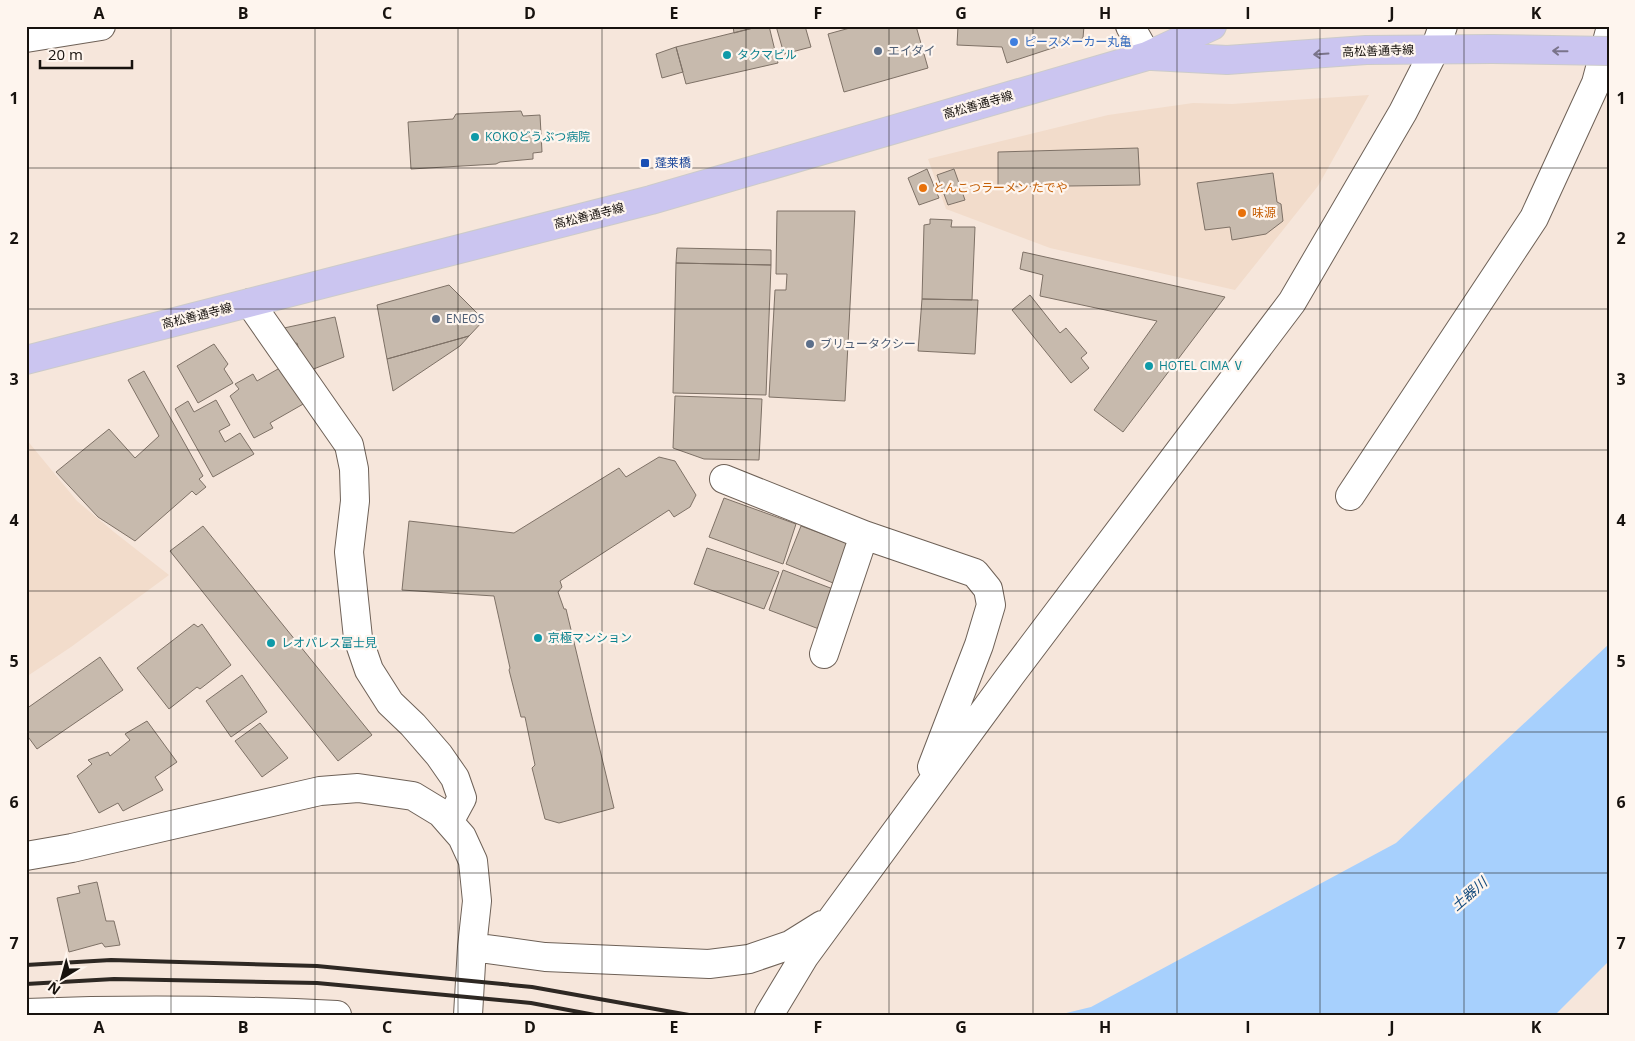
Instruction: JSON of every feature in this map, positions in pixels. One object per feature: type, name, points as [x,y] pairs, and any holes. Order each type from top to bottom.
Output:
[{"type":"main road","name":"高松善通寺線","points":[[26,360],[651,200],[1147,56],[1212,26]]},
{"type":"main road","name":"高松善通寺線","points":[[1147,56],[1227,60],[1366,50],[1439,37],[1492,49],[1609,51]]},
{"type":"street","points":[[29,33],[101,26]]},
{"type":"street","points":[[1130,26],[1147,56]]},
{"type":"street","points":[[1350,496],[1534,218],[1596,83],[1609,34]]},
{"type":"street","points":[[769,1015],[804,958],[1010,676],[1292,302],[1334,226],[1403,112],[1439,37]]},
{"type":"street","points":[[250,303],[349,446],[354,469],[355,501],[349,552],[358,638],[369,670],[390,703],[413,725],[439,755],[455,778],[462,798],[449,822]]},
{"type":"street","points":[[724,479],[864,535],[975,573],[988,588],[991,605],[979,645],[920,801]]},
{"type":"street","points":[[824,654],[864,535]]},
{"type":"street","points":[[26,856],[72,848],[320,792],[358,788],[412,796],[441,813],[462,837],[473,861],[477,901],[468,1015]]},
{"type":"street","points":[[472,947],[545,957],[709,964],[749,959],[782,948],[833,918]]},
{"type":"street","points":[[26,1013],[82,1011],[253,1011],[337,1015]]},
{"type":"shaded area","points":[[1369,95],[1318,186],[1235,290],[1050,248],[946,209],[928,159],[1108,115],[1193,103],[1232,104]]},
{"type":"shaded area","points":[[26,439],[77,501],[169,575],[71,647],[26,677]]},
{"type":"water","name":"土器川","points":[[1609,644],[1609,961],[1555,1015],[1058,1015],[1091,1007],[1396,843]]},
{"type":"building","points":[[733,26],[761,26],[734,33]]},
{"type":"building","name":"タクマビル","points":[[761,26],[769,26],[778,63],[686,84],[676,47]]},
{"type":"building","points":[[776,26],[805,26],[811,47],[784,54]]},
{"type":"building","name":"エイダイ","points":[[857,26],[916,26],[928,68],[844,92],[828,34]]},
{"type":"building","name":"ピースメーカー丸亀","points":[[958,26],[1084,26],[1083,38],[1007,63],[1002,47],[957,45]]},
{"type":"building","points":[[676,47],[683,72],[662,78],[656,54]]},
{"type":"building","name":"KOKOどうぶつ病院","points":[[521,111],[523,116],[540,115],[542,152],[533,153],[533,159],[496,164],[411,169],[408,122],[453,119],[456,114]]},
{"type":"building","points":[[1138,148],[1140,185],[998,187],[998,152]]},
{"type":"building","points":[[927,169],[939,198],[919,205],[908,178]]},
{"type":"building","points":[[954,169],[965,200],[948,205],[937,175]]},
{"type":"building","name":"味源","points":[[1273,173],[1277,202],[1281,204],[1283,221],[1266,234],[1232,240],[1230,227],[1205,230],[1197,183]]},
{"type":"building","name":"ブリュータクシー","points":[[777,211],[855,211],[845,401],[769,397],[775,290],[786,290],[787,274],[776,274]]},
{"type":"building","points":[[930,219],[952,220],[951,227],[975,227],[972,300],[922,299],[924,225],[930,224]]},
{"type":"building","points":[[677,248],[771,250],[771,265],[676,263]]},
{"type":"building","name":"HOTEL CIMA Ⅴ","points":[[1023,252],[1225,297],[1123,432],[1094,410],[1157,321],[1040,296],[1043,275],[1020,269]]},
{"type":"building","points":[[676,263],[771,265],[766,395],[673,393]]},
{"type":"building","points":[[449,285],[484,320],[469,336],[387,359],[377,305]]},
{"type":"building","points":[[1030,295],[1060,333],[1066,328],[1087,353],[1081,358],[1089,368],[1071,383],[1012,310]]},
{"type":"building","points":[[922,299],[978,300],[975,354],[918,351]]},
{"type":"building","points":[[335,317],[344,357],[306,372],[297,343],[289,345],[284,328]]},
{"type":"building","points":[[469,336],[460,346],[393,391],[387,359]]},
{"type":"building","points":[[214,344],[228,364],[224,369],[233,383],[198,403],[177,366]]},
{"type":"building","points":[[285,365],[305,403],[270,423],[273,428],[254,438],[230,396],[239,389],[235,384],[253,374],[257,381]]},
{"type":"building","points":[[144,371],[203,476],[199,479],[206,487],[196,495],[192,491],[135,541],[98,517],[56,472],[109,429],[135,458],[159,436],[128,380]]},
{"type":"building","points":[[675,396],[762,399],[759,460],[704,459],[673,448]]},
{"type":"building","points":[[216,400],[230,425],[219,431],[225,442],[240,433],[254,454],[213,477],[175,409],[188,401],[194,412]]},
{"type":"building","name":"京極マンション","points":[[659,457],[675,461],[696,495],[690,507],[674,517],[669,510],[560,581],[562,587],[558,592],[564,609],[566,609],[614,808],[559,823],[545,819],[532,768],[535,765],[525,717],[521,717],[494,596],[402,590],[409,521],[514,533],[619,468],[626,477]]},
{"type":"building","points":[[724,498],[796,524],[783,564],[709,537]]},
{"type":"building","name":"レオパレス富士見","points":[[203,526],[372,735],[338,761],[170,551]]},
{"type":"building","points":[[801,526],[852,545],[838,585],[786,564]]},
{"type":"building","points":[[707,548],[779,572],[764,609],[694,584]]},
{"type":"building","points":[[783,570],[833,589],[819,629],[769,610]]},
{"type":"building","points":[[194,624],[198,627],[202,624],[231,665],[200,689],[197,687],[169,709],[137,668]]},
{"type":"building","points":[[100,657],[123,690],[37,749],[26,734],[26,709]]},
{"type":"building","points":[[242,675],[267,712],[231,737],[206,701]]},
{"type":"building","points":[[147,721],[177,762],[155,777],[163,790],[123,811],[118,803],[99,813],[77,776],[92,764],[88,760],[108,752],[110,756],[130,740],[125,734]]},
{"type":"building","points":[[260,723],[288,758],[262,777],[235,741]]},
{"type":"building","points":[[97,882],[106,921],[114,921],[120,945],[105,947],[102,943],[69,952],[57,898],[80,893],[78,886]]},
{"type":"railway","points":[[26,965],[111,960],[317,966],[532,987],[689,1015]]},
{"type":"railway","points":[[26,984],[114,979],[317,983],[531,1003],[595,1015]]},
{"type":"place","name":"ピースメーカー丸亀","points":[[1014,42]]},
{"type":"place","name":"エイダイ","points":[[878,51]]},
{"type":"place","name":"タクマビル","points":[[727,55]]},
{"type":"place","name":"KOKOどうぶつ病院","points":[[475,137]]},
{"type":"place","name":"蓬莱橋","points":[[645,163]]},
{"type":"place","name":"とんこつラーメン たでや","points":[[923,188]]},
{"type":"place","name":"味源","points":[[1242,213]]},
{"type":"place","name":"ENEOS","points":[[436,319]]},
{"type":"place","name":"ブリュータクシー","points":[[810,344]]},
{"type":"place","name":"HOTEL CIMA Ⅴ","points":[[1149,366]]},
{"type":"place","name":"京極マンション","points":[[538,638]]},
{"type":"place","name":"レオパレス富士見","points":[[271,643]]}]
